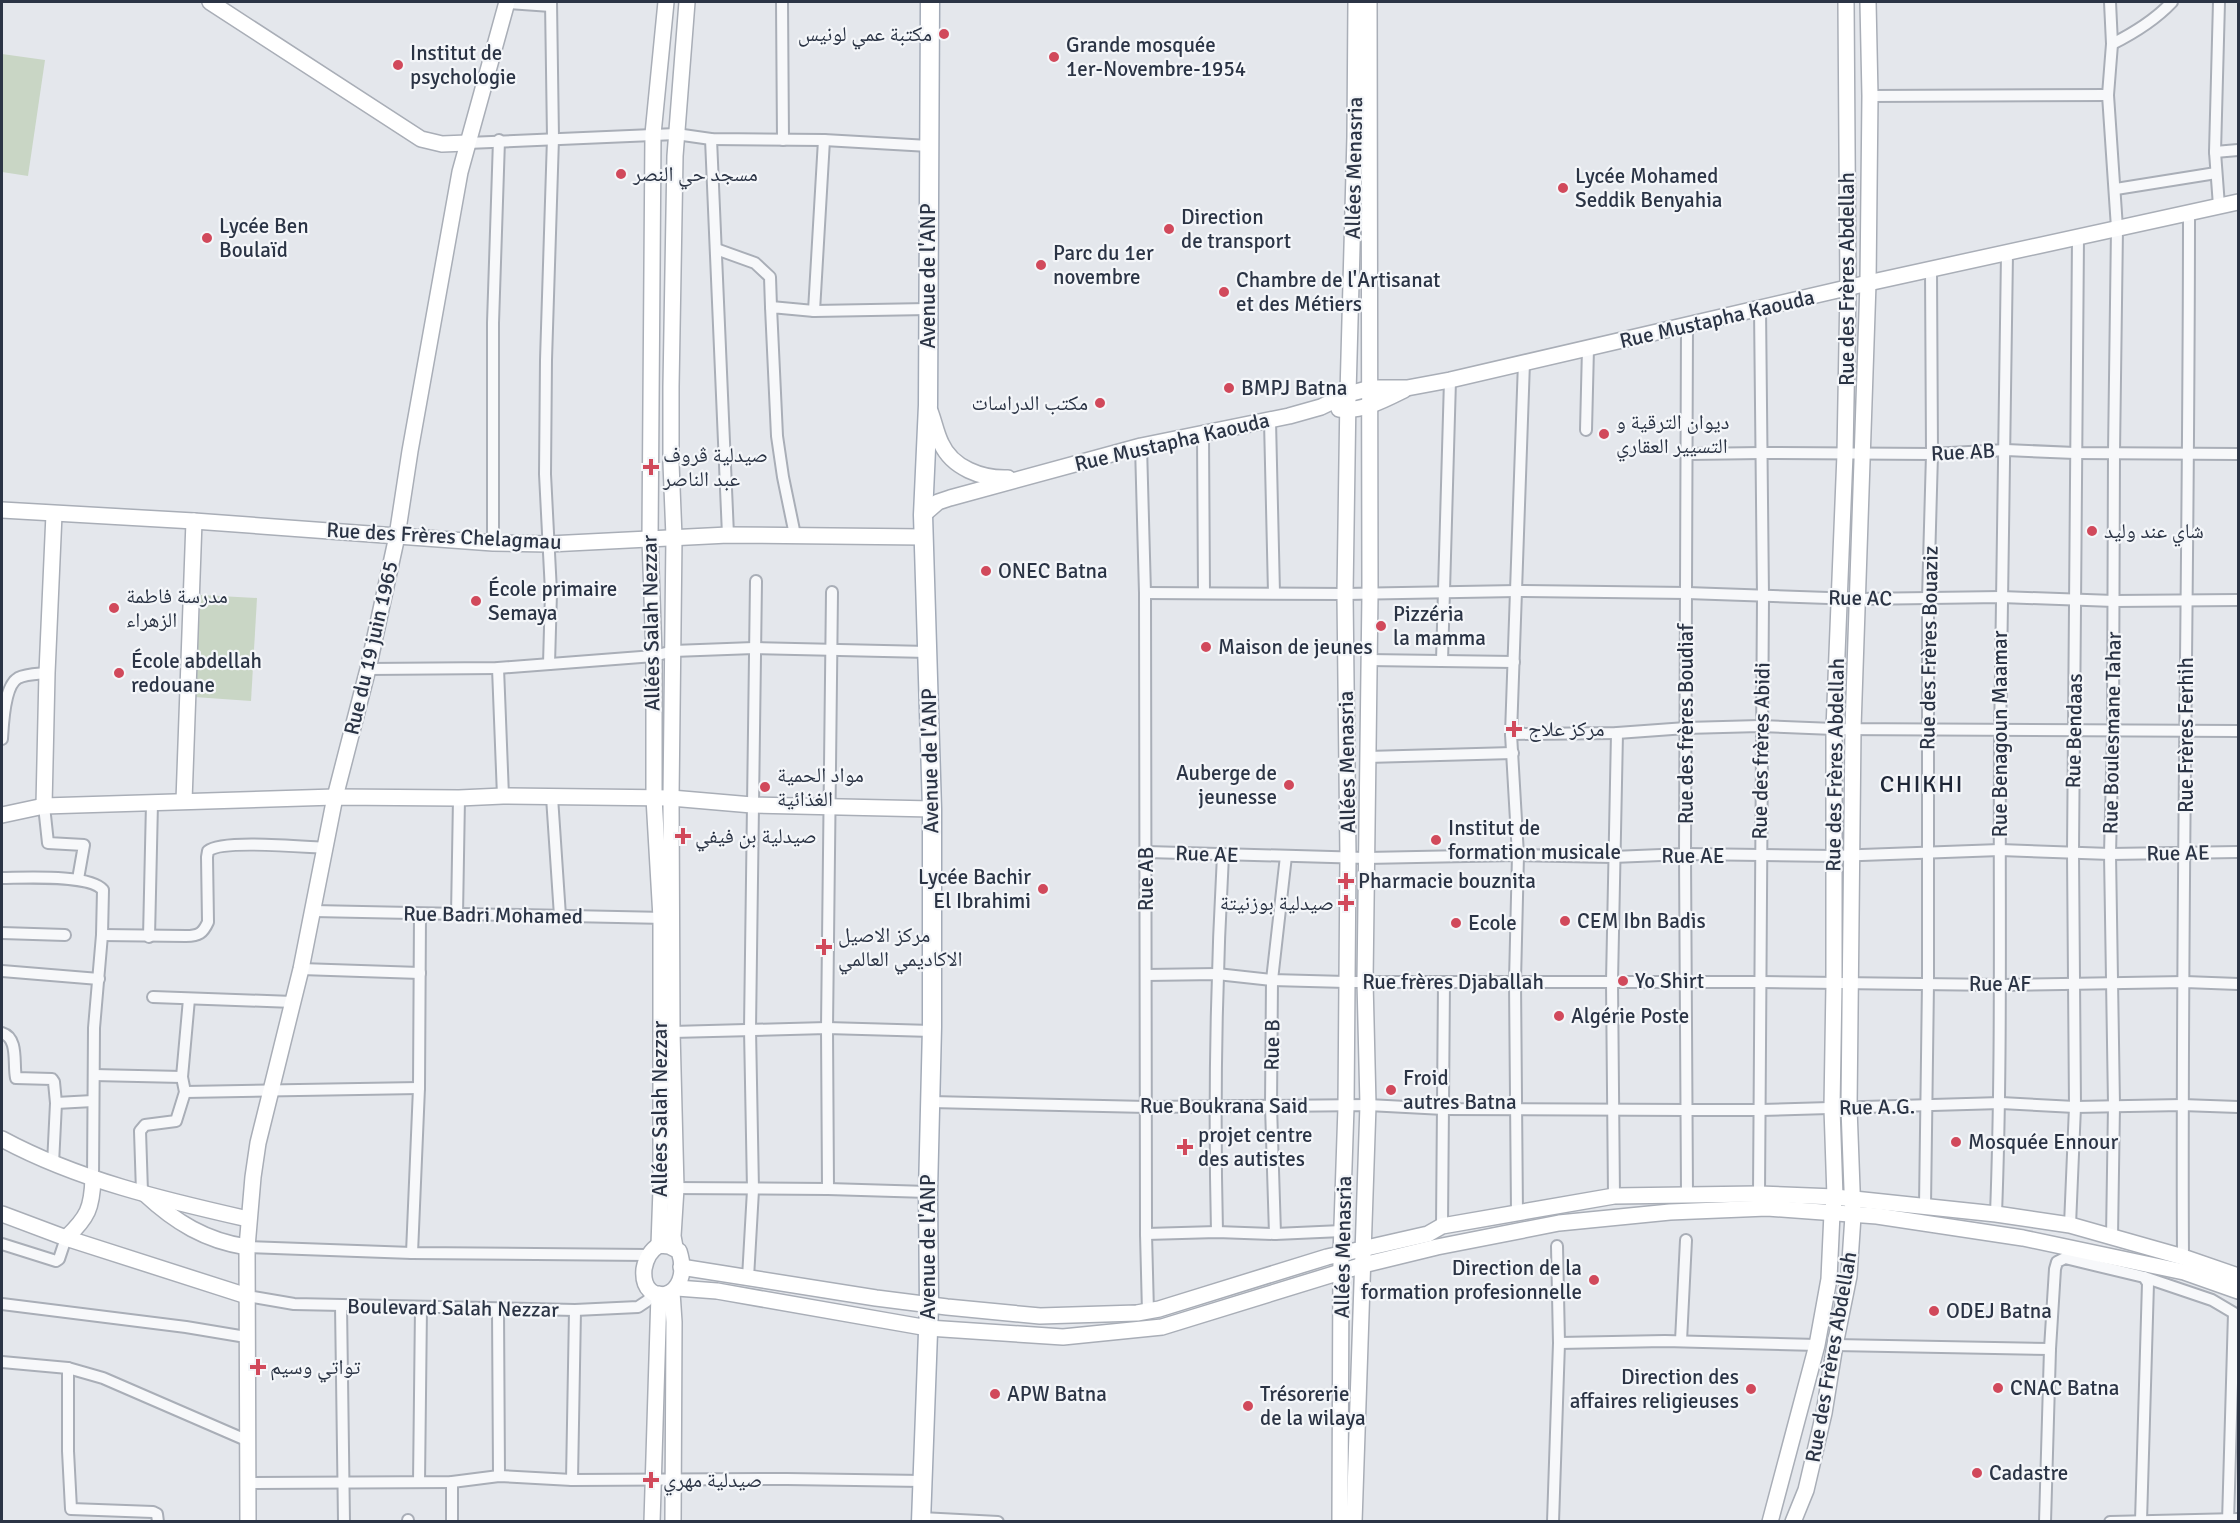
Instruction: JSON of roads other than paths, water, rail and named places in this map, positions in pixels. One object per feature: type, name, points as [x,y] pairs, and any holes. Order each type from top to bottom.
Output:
[{"type":"main road","name":"Avenue de l'ANP","points":[[921,1520],[929,1305],[928,1192],[932,1031],[932,809],[923,537],[928,405],[930,2]]},
{"type":"street","points":[[210,2],[422,138],[442,144],[676,134],[711,140],[824,140],[929,146]]},
{"type":"street","points":[[507,2],[551,4],[553,138],[545,474],[551,592],[549,664]]},
{"type":"street","name":"Rue du 19 juin 1965","points":[[248,1521],[247,1247],[256,1154],[301,969],[335,797],[368,669],[397,536],[410,451],[467,142],[507,2]]},
{"type":"street","name":"Allées Salah Nezzar","points":[[654,1250],[669,1189],[667,918],[654,798],[654,656],[650,539],[653,134],[666,2]]},
{"type":"street","points":[[652,1521],[665,1292],[681,1267],[680,1255],[675,1247],[673,1236],[669,1189],[672,1032],[667,918],[673,651],[674,537],[671,452],[676,134],[687,2]]},
{"type":"street","points":[[782,2],[783,140]]},
{"type":"street","name":"Rue des Frères Abdellah","points":[[1770,1521],[1817,1345],[1828,1279],[1835,1197],[1832,1108],[1834,729],[1845,454],[1848,289],[1846,2]]},
{"type":"street","name":"Rue des Frères Abdellah","points":[[1793,1521],[1806,1490],[1824,1413],[1834,1345],[1849,1276],[1852,1216],[1850,1108],[1853,728],[1868,283],[1870,96],[1868,2]]},
{"type":"street","name":"Rue Boulesmane Tahar","points":[[2110,2],[2112,44],[2108,94],[2117,228],[2110,854],[2114,1105],[2112,1237]]},
{"type":"street","points":[[2112,44],[2133,33],[2172,2]]},
{"type":"street","points":[[2219,2],[2215,152],[2219,206]]},
{"type":"street","name":"Allées Menasria","points":[[1354,1521],[1368,1105],[1365,981],[1371,388],[1363,3]]},
{"type":"street","name":"Allées Menasria","points":[[1340,1521],[1341,1256],[1346,1107],[1348,857],[1345,594],[1348,394],[1355,138],[1363,3]]},
{"type":"street","points":[[1870,96],[2108,94]]},
{"type":"street","points":[[493,543],[493,323],[499,140]]},
{"type":"street","points":[[711,140],[728,535]]},
{"type":"street","points":[[814,311],[824,140]]},
{"type":"street","points":[[2215,152],[2238,150]]},
{"type":"street","points":[[2115,189],[2216,173]]},
{"type":"street","name":"Rue Mustapha Kaouda","points":[[1023,477],[1141,446],[1270,421],[1322,407],[1348,394],[1371,388],[1407,388],[1450,380],[1868,283],[2238,202]]},
{"type":"street","name":"Rue Frères Ferhih","points":[[2183,1257],[2182,1105],[2185,982],[2189,212]]},
{"type":"street","name":"Rue Bendaas","points":[[2070,1225],[2074,1107],[2073,852],[2078,237]]},
{"type":"street","points":[[716,249],[755,263],[770,277],[777,436],[795,535]]},
{"type":"street","name":"Rue Benagoun Maamar","points":[[1996,1214],[2001,1102],[2000,729],[2001,597],[2006,450],[2007,253]]},
{"type":"street","name":"Rue des Frères Bouaziz","points":[[1925,1206],[1928,1106],[1927,854],[1928,599],[1932,454],[1931,270]]},
{"type":"street","points":[[771,307],[814,311],[928,309]]},
{"type":"street","name":"Rue des frères Abidi","points":[[1759,1194],[1762,597],[1760,308]]},
{"type":"street","name":"Rue des frères Boudiaf","points":[[1687,1195],[1685,854],[1688,324]]},
{"type":"street","points":[[1586,430],[1588,348]]},
{"type":"street","points":[[1517,1214],[1515,981],[1518,855],[1512,734],[1524,362]]},
{"type":"street","points":[[1442,661],[1450,380]]},
{"type":"street","name":"Rue Mustapha Kaouda","points":[[1322,407],[1348,410],[1371,405],[1407,388]]},
{"type":"street","points":[[928,405],[940,442],[946,452],[962,466],[975,473],[995,478],[1023,477]]},
{"type":"street","points":[[1270,421],[1275,593]]},
{"type":"street","points":[[1203,435],[1204,593]]},
{"type":"street","name":"Rue AB","points":[[1141,446],[1145,593],[1148,1312]]},
{"type":"street","name":"Rue AB","points":[[1687,454],[1932,454],[2006,450],[2075,453],[2238,454]]},
{"type":"street","points":[[923,515],[944,500],[1023,477]]},
{"type":"street","name":"Rue des Frères Chelagmau","points":[[2,510],[194,521],[493,543],[549,543],[728,535],[923,537]]},
{"type":"street","points":[[54,514],[44,806],[48,843],[84,845],[78,879]]},
{"type":"street","points":[[184,801],[194,521]]},
{"type":"street","points":[[748,1278],[753,1190],[750,1029],[756,580]]},
{"type":"street","points":[[828,1189],[827,1028],[832,592]]},
{"type":"street","name":"Rue AC","points":[[1145,593],[1687,592],[1762,597],[2238,600]]},
{"type":"street","points":[[368,669],[498,668],[654,656],[673,651],[754,648],[928,652]]},
{"type":"street","points":[[1368,660],[1514,662]]},
{"type":"street","points":[[498,668],[503,796]]},
{"type":"street","points":[[2,739],[3,712],[14,682],[19,678],[47,673]]},
{"type":"street","points":[[1512,734],[1617,733],[1760,726],[1834,729],[2238,731]]},
{"type":"street","points":[[1614,1196],[1611,982],[1612,857],[1617,733]]},
{"type":"street","points":[[1367,757],[1513,753]]},
{"type":"street","points":[[2,815],[44,806],[335,797],[671,798],[752,805],[932,809]]},
{"type":"street","points":[[552,797],[560,916]]},
{"type":"street","points":[[457,915],[459,798]]},
{"type":"street","points":[[149,937],[152,803]]},
{"type":"street","points":[[102,935],[196,936],[204,931],[208,922],[207,858],[208,851],[212,848],[234,844],[325,848]]},
{"type":"street","name":"Rue AE","points":[[1146,852],[1366,858],[1518,855],[1612,857],[1685,854],[1834,856],[2000,850],[2110,854],[2238,852]]},
{"type":"street","points":[[1217,1232],[1214,1106],[1223,855]]},
{"type":"street","name":"Rue B","points":[[1275,1234],[1271,1106],[1272,980],[1286,856]]},
{"type":"street","points":[[2,878],[78,879],[100,886],[103,890],[102,935],[94,1028],[93,1178],[90,1209],[80,1225],[66,1238],[59,1259],[56,1261],[2,1244]]},
{"type":"street","name":"Rue Badri Mohamed","points":[[313,911],[667,918]]},
{"type":"street","points":[[412,1253],[419,1088],[420,914]]},
{"type":"street","points":[[2,933],[66,935]]},
{"type":"street","points":[[301,969],[420,973]]},
{"type":"street","points":[[2,971],[99,979]]},
{"type":"street","name":"Rue frères Djaballah","points":[[1146,975],[1217,974],[1272,980],[1346,982],[1761,982]]},
{"type":"street","points":[[1442,1226],[1444,981]]},
{"type":"street","name":"Rue AF","points":[[1761,982],[2001,985],[2185,982],[2238,984]]},
{"type":"street","points":[[153,997],[293,1002]]},
{"type":"street","points":[[189,999],[182,1077],[185,1092],[176,1121],[145,1125],[140,1131],[142,1192],[184,1226],[207,1238],[247,1247],[412,1253],[654,1250],[675,1247]]},
{"type":"street","points":[[672,1032],[827,1028],[932,1031]]},
{"type":"street","points":[[2,1033],[7,1035],[12,1043],[16,1078],[52,1079],[54,1082],[56,1103],[54,1164]]},
{"type":"street","points":[[94,1075],[182,1077]]},
{"type":"street","points":[[185,1092],[419,1088]]},
{"type":"street","points":[[56,1103],[93,1101]]},
{"type":"street","name":"Rue Boukrana Said","points":[[931,1102],[1147,1107],[1346,1107],[1368,1105],[1444,1109],[1516,1109]]},
{"type":"street","name":"Rue A.G.","points":[[1516,1109],[1760,1110],[2001,1102],[2074,1107],[2114,1105],[2238,1107]]},
{"type":"street","points":[[2,1139],[54,1164],[93,1178],[248,1219]]},
{"type":"street","points":[[669,1189],[828,1189],[928,1192]]},
{"type":"street","points":[[654,1250],[644,1268],[644,1280],[665,1292],[717,1291],[928,1328],[1064,1336],[1162,1327],[1342,1272],[1363,1257],[1428,1234],[1442,1226],[1614,1196],[1759,1194],[1835,1197],[1996,1214],[2070,1225],[2183,1257],[2238,1276]]},
{"type":"street","points":[[681,1267],[929,1305],[1040,1316],[1148,1312],[1327,1257],[1363,1257],[1437,1247],[1559,1223],[1670,1212],[1767,1208],[1852,1216],[1877,1216],[2023,1238],[2184,1272],[2238,1291]]},
{"type":"street","points":[[2,1214],[66,1238],[247,1296]]},
{"type":"street","points":[[1146,1234],[1217,1232],[1275,1234],[1342,1231]]},
{"type":"street","points":[[1681,1341],[1686,1240]]},
{"type":"street","points":[[1553,1521],[1559,1343],[1557,1246]]},
{"type":"street","points":[[2045,1521],[2050,1349],[2055,1269],[2057,1262],[2065,1258],[2144,1277],[2212,1300],[2234,1313],[2232,1520],[2110,1521]]},
{"type":"street","points":[[2142,1521],[2148,1287],[2144,1277]]},
{"type":"street","points":[[824,1309],[830,1290]]},
{"type":"street","points":[[665,1292],[674,1322],[673,1521]]},
{"type":"street","name":"Boulevard Salah Nezzar","points":[[247,1296],[294,1304],[575,1310],[638,1307],[665,1292]]},
{"type":"street","points":[[2,1305],[186,1327],[246,1337]]},
{"type":"street","points":[[341,1305],[344,1521]]},
{"type":"street","points":[[419,1482],[421,1307]]},
{"type":"street","points":[[498,1308],[499,1476]]},
{"type":"street","points":[[572,1480],[575,1310]]},
{"type":"street","points":[[1559,1343],[1681,1341],[1817,1345]]},
{"type":"street","points":[[1834,1345],[2050,1349]]},
{"type":"street","points":[[2,1362],[68,1368],[103,1378],[246,1440]]},
{"type":"street","points":[[68,1368],[70,1509],[153,1512],[157,1514],[158,1521]]},
{"type":"street","points":[[248,1482],[452,1482],[499,1476],[653,1481],[787,1479],[923,1481]]},
{"type":"street","points":[[452,1482],[452,1521]]},
{"type":"street","points":[[921,1520],[998,1521]]},
{"type":"place","name":"مكتبة عمي لونيس","points":[[944,34]]},
{"type":"place","name":"Grande mosquée 1er-Novembre-1954","points":[[1054,57]]},
{"type":"place","name":"Institut de psychologie","points":[[398,65]]},
{"type":"place","name":"مسجد حي النصر","points":[[621,174]]},
{"type":"place","name":"Lycée Mohamed Seddik Benyahia","points":[[1563,188]]},
{"type":"place","name":"Direction de transport","points":[[1169,229]]},
{"type":"place","name":"Lycée Ben Boulaïd","points":[[207,238]]},
{"type":"place","name":"Parc du 1er novembre","points":[[1041,265]]},
{"type":"place","name":"Chambre de l'Artisanat et des Métiers","points":[[1224,292]]},
{"type":"place","name":"BMPJ Batna","points":[[1229,388]]},
{"type":"place","name":"مكتب الدراسات","points":[[1100,403]]},
{"type":"place","name":"ديوان الترقية و التسيير العقاري","points":[[1604,434]]},
{"type":"place","name":"صيدلية ڨروف عبد الناصر","points":[[651,467]]},
{"type":"place","name":"شاي عند وليد","points":[[2092,531]]},
{"type":"place","name":"ONEC Batna","points":[[986,571]]},
{"type":"place","name":"École primaire Semaya","points":[[476,601]]},
{"type":"place","name":"مدرسة فاطمة الزهراء","points":[[114,608]]},
{"type":"place","name":"Pizzéria la mamma","points":[[1381,626]]},
{"type":"place","name":"Maison de jeunes","points":[[1206,647]]},
{"type":"place","name":"École abdellah redouane","points":[[119,673]]},
{"type":"place","name":"مركز علاج","points":[[1514,729]]},
{"type":"place","name":"Auberge de jeunesse","points":[[1289,785]]},
{"type":"place","name":"مواد الحمية الغذائية","points":[[765,787]]},
{"type":"place","name":"صيدلية بن فيفي","points":[[683,836]]},
{"type":"place","name":"Institut de formation musicale","points":[[1436,840]]},
{"type":"place","name":"Pharmacie bouznita","points":[[1346,881]]},
{"type":"place","name":"Lycée Bachir El Ibrahimi","points":[[1043,889]]},
{"type":"place","name":"صيدلية بوزنيتة","points":[[1346,903]]},
{"type":"place","name":"CEM Ibn Badis","points":[[1565,921]]},
{"type":"place","name":"Ecole","points":[[1456,923]]},
{"type":"place","name":"مركز الاصيل الاكاديمي العالمي","points":[[824,947]]},
{"type":"place","name":"Yo Shirt","points":[[1623,981]]},
{"type":"place","name":"Algérie Poste","points":[[1559,1016]]},
{"type":"place","name":"Froid autres Batna","points":[[1391,1090]]},
{"type":"place","name":"Mosquée Ennour","points":[[1956,1142]]},
{"type":"place","name":"projet centre des autistes","points":[[1185,1147]]},
{"type":"place","name":"Direction de la formation profesionnelle","points":[[1594,1280]]},
{"type":"place","name":"ODEJ Batna","points":[[1934,1311]]},
{"type":"place","name":"تواتي وسيم","points":[[258,1367]]},
{"type":"place","name":"CNAC Batna","points":[[1998,1388]]},
{"type":"place","name":"Direction des affaires religieuses","points":[[1751,1389]]},
{"type":"place","name":"APW Batna","points":[[995,1394]]},
{"type":"place","name":"Trésorerie de la wilaya","points":[[1248,1406]]},
{"type":"place","name":"Cadastre","points":[[1977,1473]]},
{"type":"place","name":"صيدلية مهري","points":[[651,1480]]},
{"type":"district","name":"CHIKHI","points":[[1922,784]]}]
